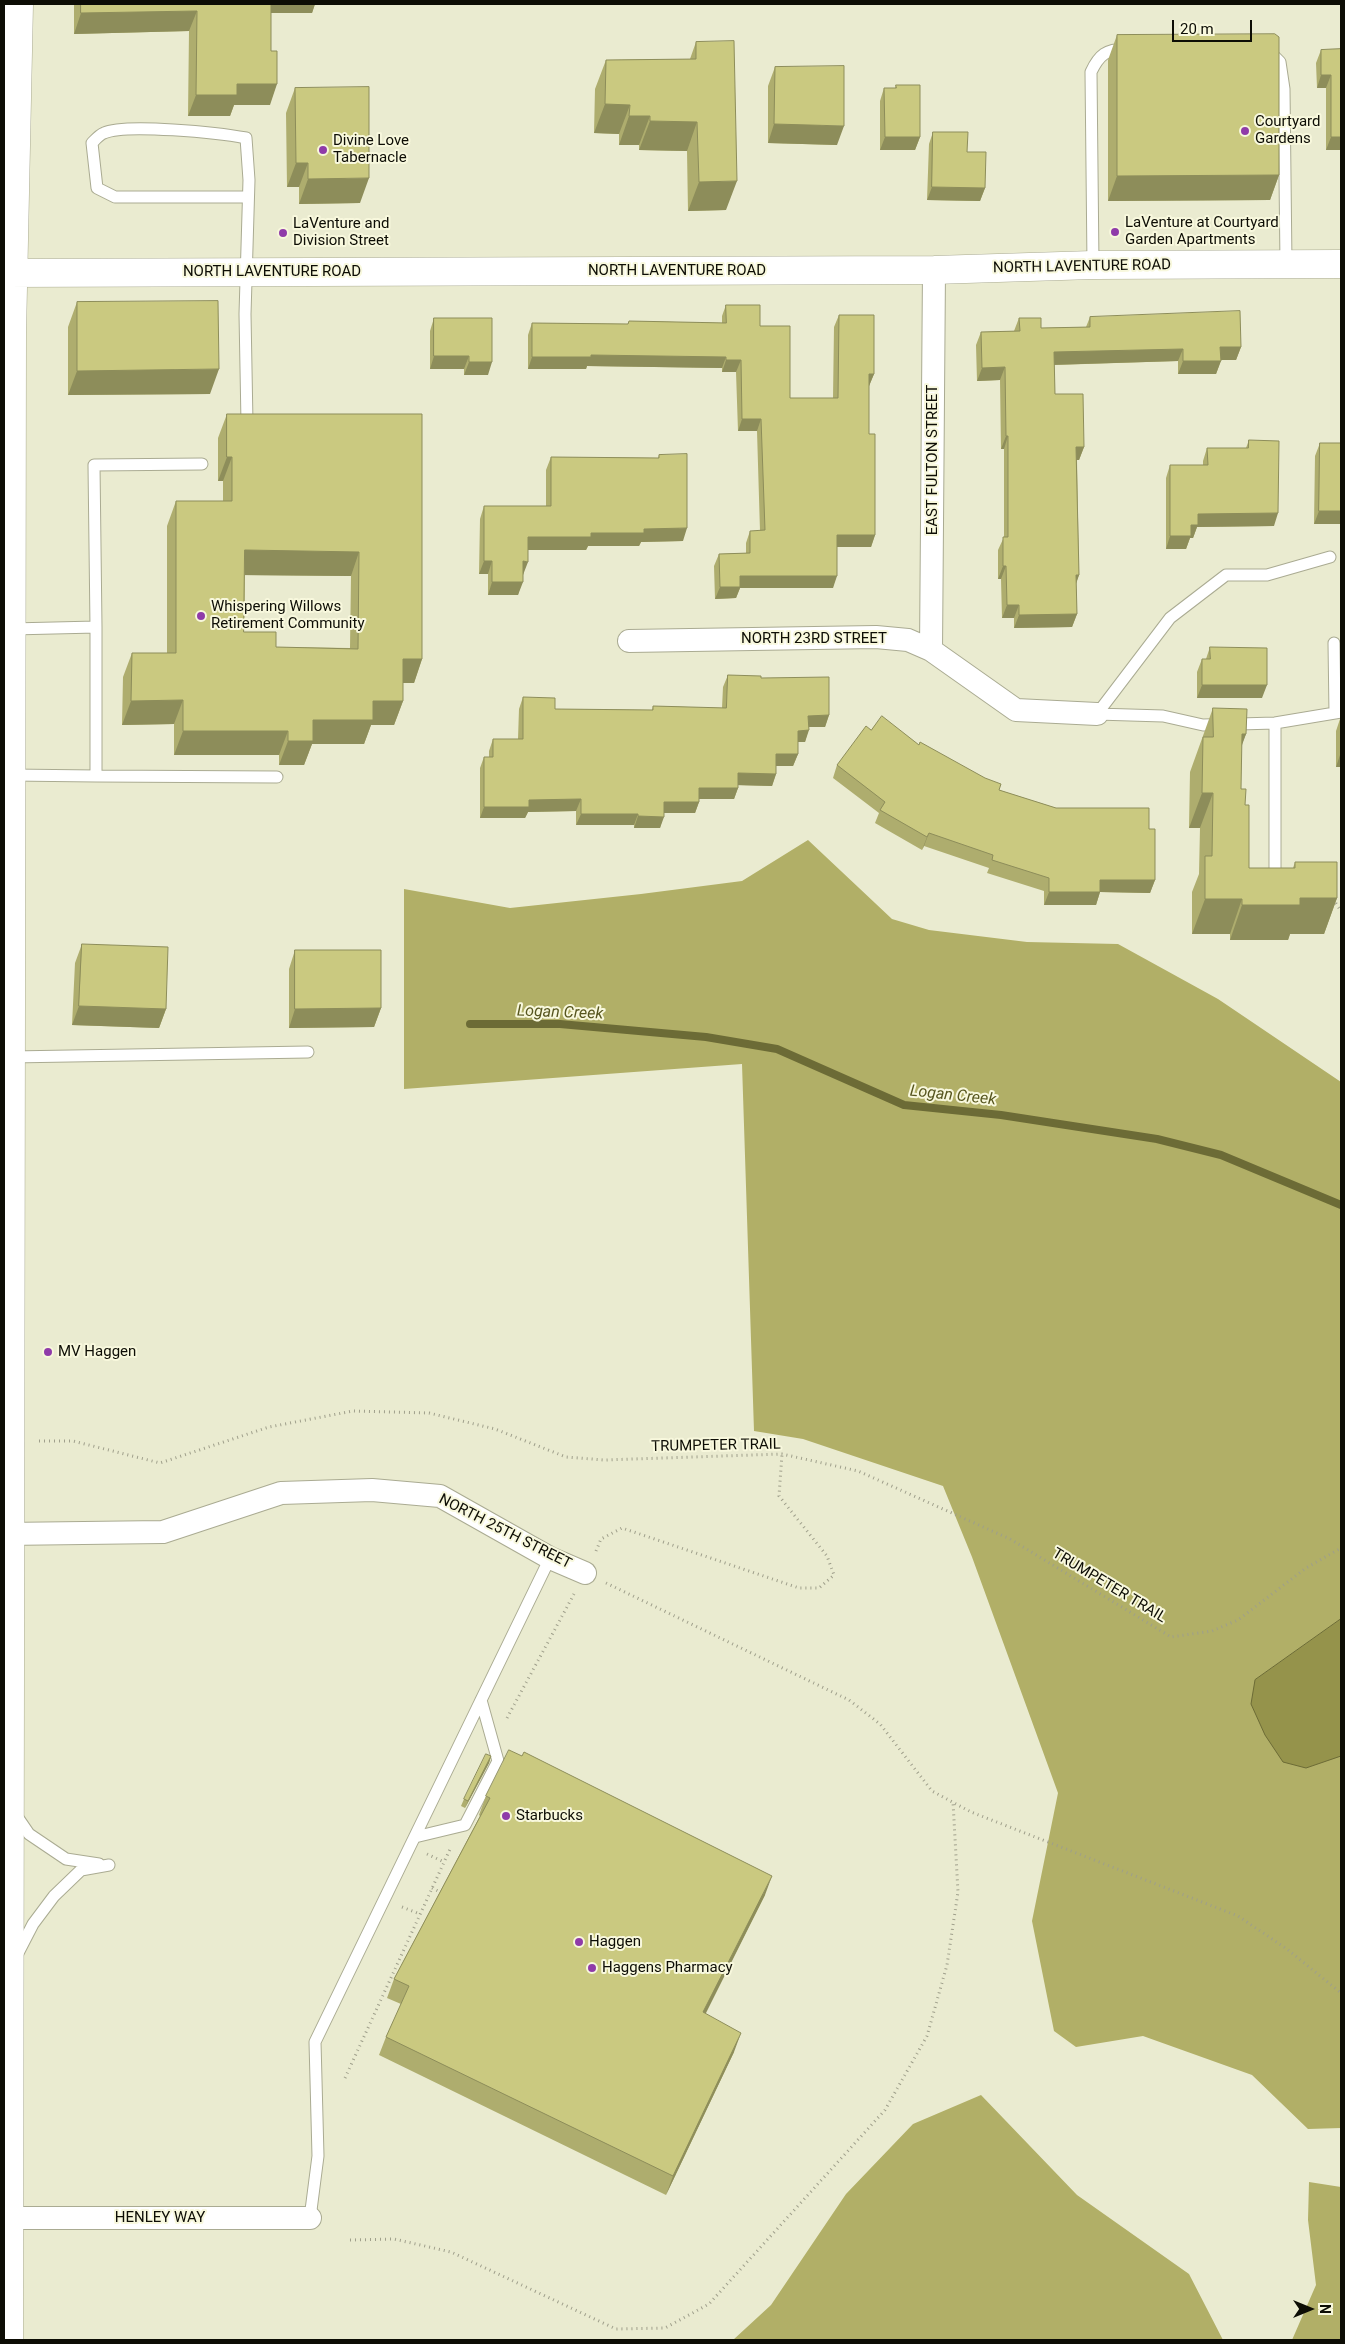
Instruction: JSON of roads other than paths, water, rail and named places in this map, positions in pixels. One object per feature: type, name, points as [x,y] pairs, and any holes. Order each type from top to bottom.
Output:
[{"type":"street","points":[[9,2340],[10,1968],[7,1852],[10,1807],[7,1534],[11,1058],[8,926],[11,775],[8,273],[9,169],[18,4]]},
{"type":"street","name":"NORTH LAVENTURE ROAD","points":[[8,273],[934,270],[1093,265],[1341,264]]},
{"type":"street","name":"EAST FULTON STREET","points":[[931,650],[934,270]]},
{"type":"street","name":"NORTH 23RD STREET","points":[[629,641],[876,637],[908,640],[931,650],[1016,710],[1097,714]]},
{"type":"street","name":"NORTH 25TH STREET","points":[[7,1534],[163,1532],[281,1493],[372,1490],[440,1496],[550,1558],[585,1573]]},
{"type":"street","name":"HENLEY WAY","points":[[10,2218],[310,2218]]},
{"type":"lane","points":[[1093,265],[1091,72],[1097,58],[1105,51],[1138,49]]},
{"type":"lane","points":[[1263,50],[1273,52],[1280,62],[1284,89],[1286,264]]},
{"type":"lane","points":[[247,423],[246,272],[248,197],[246,138],[146,129],[104,133],[92,143],[97,188],[115,197],[248,197]]},
{"type":"lane","points":[[96,776],[94,465],[202,464]]},
{"type":"lane","points":[[1097,714],[1170,618],[1226,575],[1267,575],[1330,557]]},
{"type":"lane","points":[[9,615],[96,627]]},
{"type":"lane","points":[[1097,714],[1163,716],[1203,725],[1275,723],[1338,713],[1334,643]]},
{"type":"lane","points":[[1275,723],[1275,876]]},
{"type":"lane","points":[[11,775],[277,777]]},
{"type":"lane","points":[[11,1058],[308,1052]]},
{"type":"lane","points":[[310,2218],[318,2156],[315,2042],[550,1558]]},
{"type":"lane","points":[[415,1837],[465,1825],[498,1761],[481,1700]]},
{"type":"lane","points":[[10,1807],[29,1834],[66,1859],[109,1865],[81,1870],[54,1896],[33,1924],[10,1968]]},
{"type":"waterway","name":"Logan Creek","points":[[470,1024],[560,1024],[706,1037],[777,1049],[904,1105],[1001,1115],[1157,1139],[1221,1155],[1341,1205]]},
{"type":"place","name":"Courtyard Gardens","points":[[1245,131]]},
{"type":"place","name":"Divine Love Tabernacle","points":[[323,150]]},
{"type":"place","name":"LaVenture at Courtyard Garden Apartments","points":[[1115,232]]},
{"type":"place","name":"LaVenture and Division Street","points":[[283,233]]},
{"type":"place","name":"Whispering Willows Retirement Community","points":[[201,616]]},
{"type":"place","name":"MV Haggen","points":[[48,1352]]},
{"type":"place","name":"Starbucks","points":[[506,1816]]},
{"type":"place","name":"Haggen","points":[[579,1942]]},
{"type":"place","name":"Haggens Pharmacy","points":[[592,1968]]}]
